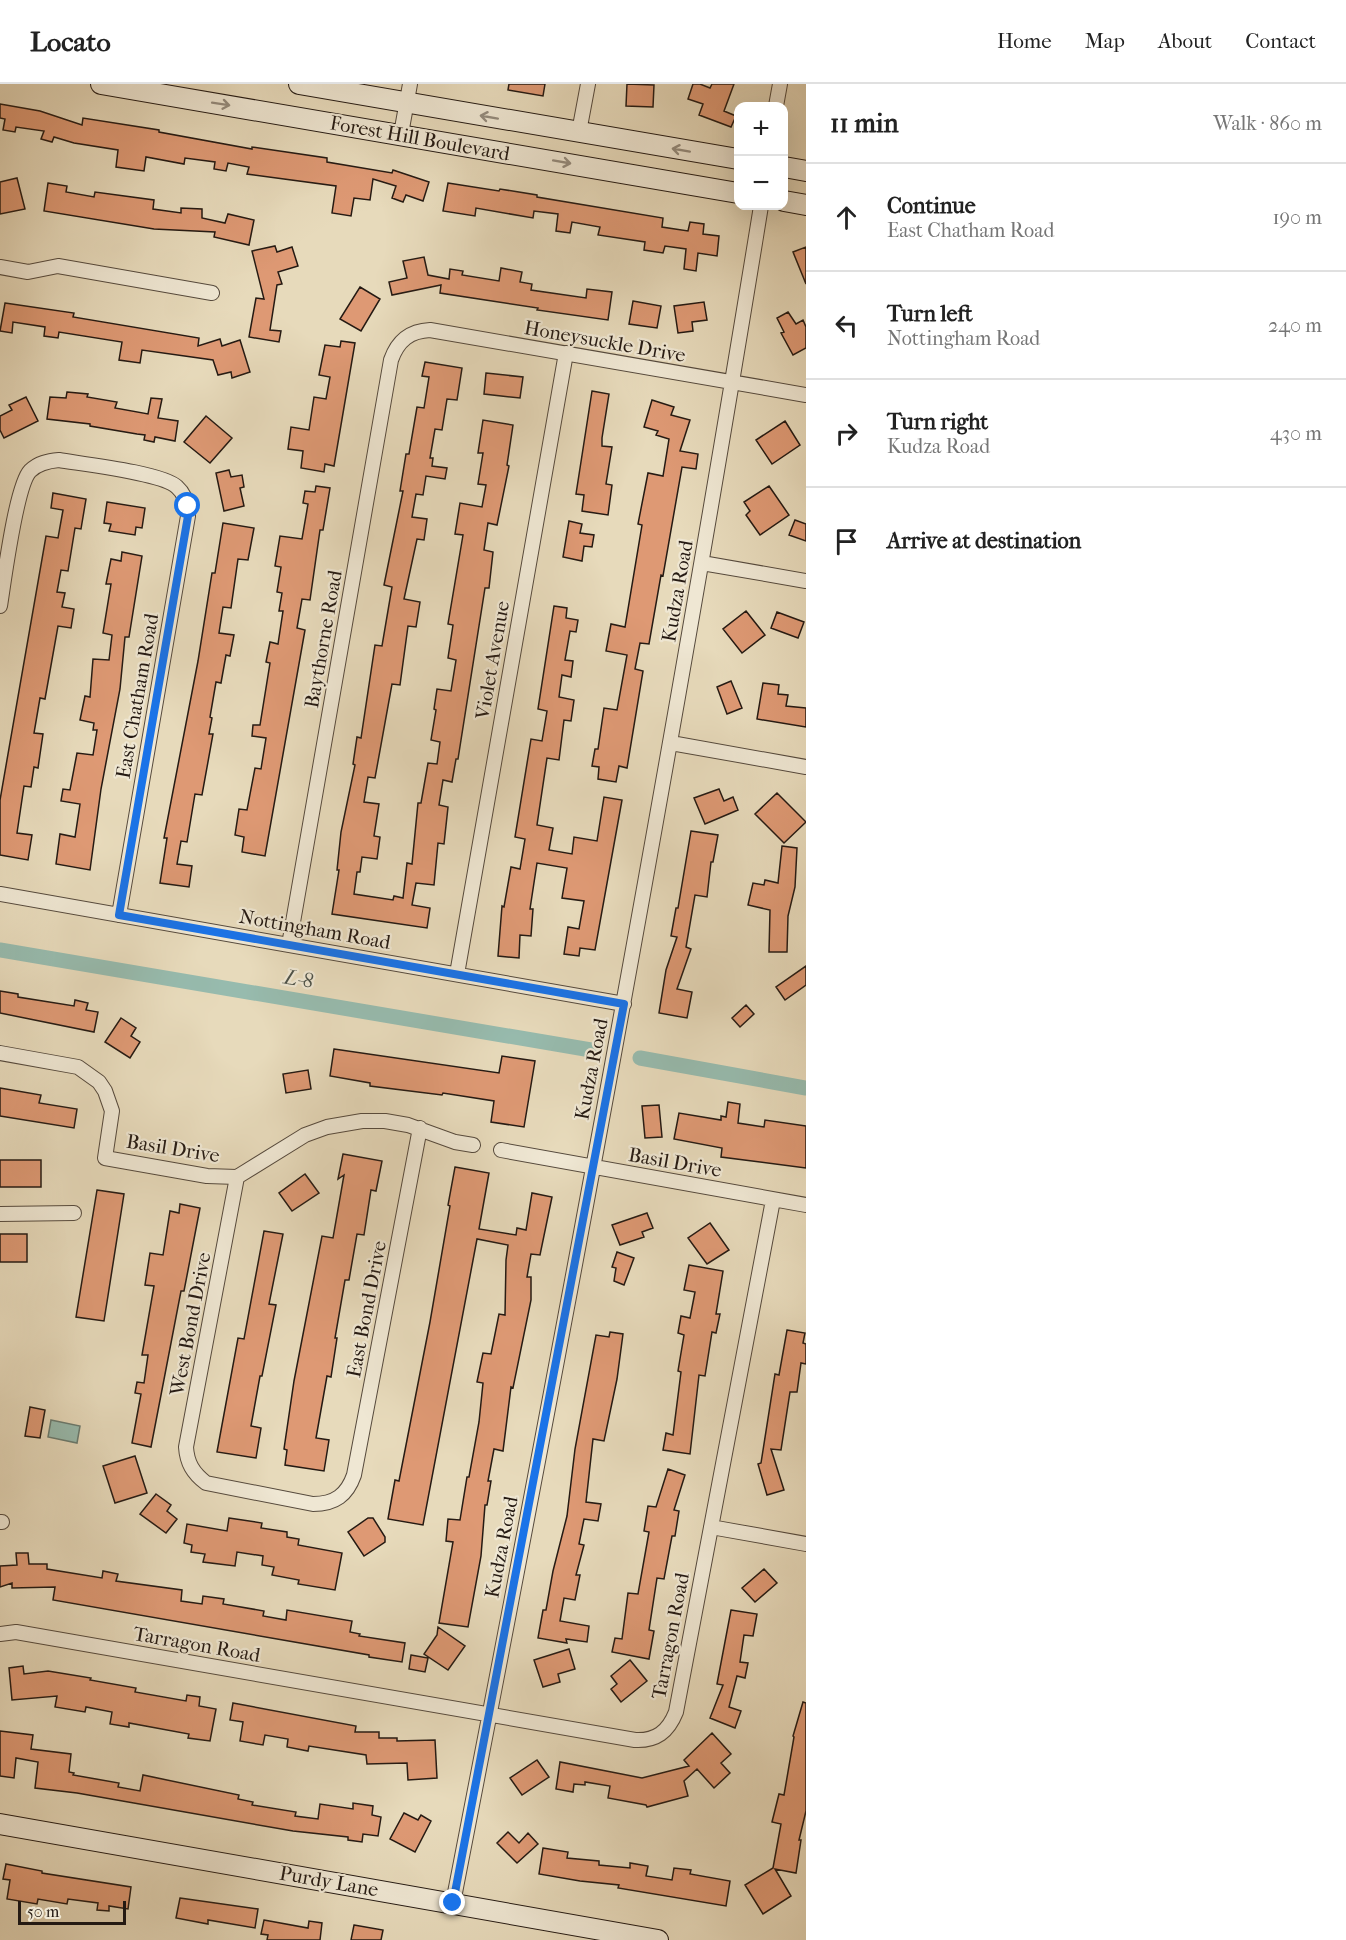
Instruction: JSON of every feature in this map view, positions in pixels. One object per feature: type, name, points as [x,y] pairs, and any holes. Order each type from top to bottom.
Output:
[{"type":"main road","name":"Forest Hill Boulevard","points":[[101,84],[734,192]]},
{"type":"main road","name":"Forest Hill Boulevard","points":[[299,84],[408,93],[579,132],[734,158]]},
{"type":"main road","points":[[788,168],[806,171]]},
{"type":"main road","points":[[788,202],[806,205]]},
{"type":"main road","name":"Purdy Lane","points":[[0,1824],[453,1903],[631,1938],[658,1940]]},
{"type":"street","points":[[579,132],[588,84]]},
{"type":"street","points":[[777,102],[780,84]]},
{"type":"street","points":[[401,134],[408,93]]},
{"type":"street","name":"Kudza Road","points":[[453,1903],[624,1004],[734,383],[760,210]]},
{"type":"street","points":[[0,267],[28,272],[58,266],[212,293]]},
{"type":"street","name":"Honeysuckle Drive","points":[[400,341],[409,334],[430,330],[806,395]]},
{"type":"street","name":"Baythorne Road","points":[[289,945],[391,360],[400,341]]},
{"type":"street","name":"Violet Avenue","points":[[457,974],[566,353]]},
{"type":"street","name":"East Chatham Road","points":[[0,606],[20,490],[29,471],[38,465],[59,460],[159,477],[177,487],[184,495],[188,506],[188,516],[119,915]]},
{"type":"street","points":[[702,563],[806,581]]},
{"type":"street","points":[[671,743],[806,767]]},
{"type":"street","name":"Nottingham Road","points":[[0,894],[624,1004]]},
{"type":"street","name":"Basil Drive","points":[[0,1053],[78,1067],[99,1082],[110,1101],[112,1111],[105,1158],[207,1176],[237,1177],[305,1135],[350,1122],[385,1121],[420,1128],[455,1142],[473,1145]]},
{"type":"street","name":"East Bond Drive","points":[[197,1476],[206,1483],[216,1486],[314,1504],[335,1501],[344,1495],[350,1486],[354,1476],[420,1128]]},
{"type":"street","name":"Basil Drive","points":[[501,1150],[806,1205]]},
{"type":"street","name":"West Bond Drive","points":[[197,1476],[187,1458],[186,1447],[237,1177]]},
{"type":"street","name":"Tarragon Road","points":[[0,1634],[16,1632],[635,1740],[656,1737],[665,1731],[676,1712],[773,1200]]},
{"type":"street","points":[[0,1214],[74,1213]]},
{"type":"street","points":[[711,1527],[806,1544]]},
{"type":"water","points":[[51,1420],[80,1426],[77,1443],[48,1437]]},
{"type":"building","points":[[509,84],[545,84],[543,96],[508,90]]},
{"type":"building","points":[[627,84],[654,85],[653,107],[626,106]]},
{"type":"building","points":[[693,84],[710,88],[712,84],[734,84],[724,111],[734,115],[731,127],[699,115],[703,104],[688,99]]},
{"type":"building","points":[[0,104],[40,111],[82,125],[83,118],[159,130],[159,132],[252,149],[252,147],[327,158],[327,162],[392,173],[393,170],[429,182],[423,201],[406,195],[403,202],[392,198],[396,186],[373,179],[370,200],[354,198],[351,216],[332,213],[336,186],[247,174],[249,167],[228,163],[226,171],[214,169],[215,162],[185,158],[184,164],[146,157],[144,171],[116,167],[118,150],[74,143],[54,137],[52,142],[41,139],[44,131],[16,127],[15,132],[3,130],[5,119],[0,118]]},
{"type":"building","points":[[17,178],[25,209],[0,214],[0,182]]},
{"type":"building","points":[[48,183],[67,186],[66,192],[94,197],[95,192],[154,200],[153,209],[181,213],[181,208],[202,209],[202,218],[225,223],[228,214],[254,220],[249,245],[214,237],[215,232],[154,229],[44,211]]},
{"type":"building","points":[[448,183],[537,195],[537,197],[663,218],[662,227],[688,231],[690,222],[704,224],[703,234],[719,236],[717,256],[698,253],[696,271],[684,269],[686,249],[665,246],[663,253],[644,250],[645,242],[598,235],[600,227],[572,222],[570,233],[556,231],[558,214],[534,211],[533,218],[476,208],[475,216],[443,211]]},
{"type":"building","points":[[275,246],[277,252],[292,247],[298,266],[278,272],[282,284],[277,285],[270,330],[281,331],[279,342],[249,337],[256,298],[264,299],[252,251]]},
{"type":"building","points":[[806,247],[806,284],[793,252]]},
{"type":"building","points":[[424,257],[428,275],[449,279],[450,269],[463,271],[462,275],[499,281],[501,268],[522,272],[520,282],[532,284],[531,290],[586,298],[587,289],[612,292],[608,320],[440,293],[441,285],[392,295],[389,282],[407,278],[403,261]]},
{"type":"building","points":[[360,287],[380,299],[361,331],[340,319]]},
{"type":"building","points":[[633,301],[661,306],[657,328],[629,324]]},
{"type":"building","points":[[704,302],[707,320],[692,322],[693,331],[678,333],[674,306]]},
{"type":"building","points":[[5,303],[74,313],[73,317],[199,338],[198,346],[220,339],[222,346],[240,340],[250,372],[232,378],[231,372],[218,375],[213,360],[142,350],[140,363],[119,360],[122,342],[59,332],[58,338],[44,336],[45,327],[13,322],[12,333],[0,331]]},
{"type":"building","points":[[788,312],[796,324],[803,320],[806,327],[806,348],[793,355],[781,333],[784,332],[777,318]]},
{"type":"building","points":[[341,341],[355,343],[334,466],[325,464],[324,472],[301,468],[303,451],[288,449],[291,427],[309,430],[314,397],[326,399],[330,377],[319,375],[325,345],[340,347]]},
{"type":"building","points":[[425,362],[462,368],[457,400],[447,399],[442,430],[435,429],[430,458],[433,458],[432,466],[447,468],[445,479],[426,476],[423,495],[416,494],[412,517],[427,519],[424,540],[417,539],[404,599],[420,602],[416,627],[408,626],[400,685],[392,684],[375,778],[368,777],[364,802],[379,804],[374,836],[380,837],[377,859],[362,857],[354,894],[393,900],[394,896],[403,898],[407,863],[412,864],[418,803],[421,803],[428,763],[437,764],[440,742],[431,740],[437,689],[451,691],[456,660],[448,658],[453,625],[448,624],[463,535],[455,534],[460,503],[482,507],[486,485],[478,484],[483,453],[478,453],[483,420],[513,425],[507,465],[509,466],[497,525],[488,523],[484,550],[493,552],[489,588],[485,588],[458,759],[456,759],[452,782],[443,780],[439,805],[448,807],[444,844],[438,843],[434,885],[416,883],[412,905],[430,908],[427,928],[332,914],[339,870],[337,870],[341,832],[355,765],[353,764],[357,737],[361,738],[375,645],[382,646],[392,587],[384,585],[403,491],[400,491],[406,454],[409,454],[417,407],[424,408],[429,377],[422,376]]},
{"type":"building","points":[[486,373],[523,377],[520,398],[484,394]]},
{"type":"building","points":[[592,391],[609,394],[602,438],[602,446],[612,447],[606,484],[612,485],[608,515],[582,511],[584,495],[576,494]]},
{"type":"building","points":[[67,392],[88,394],[87,397],[117,402],[115,408],[148,414],[151,398],[162,399],[158,418],[178,421],[175,441],[155,437],[154,442],[144,440],[145,435],[90,426],[90,424],[47,419],[50,397],[66,398]]},
{"type":"building","points":[[26,397],[38,421],[4,438],[0,430],[0,416],[12,410],[9,405]]},
{"type":"building","points":[[652,400],[674,407],[671,415],[690,420],[680,451],[698,454],[696,469],[682,467],[649,644],[640,643],[635,669],[643,671],[627,768],[619,766],[616,782],[598,779],[599,767],[592,766],[595,749],[598,749],[604,708],[617,710],[627,655],[606,651],[611,624],[625,627],[642,525],[638,524],[648,473],[663,476],[669,439],[656,435],[658,431],[644,427]]},
{"type":"building","points":[[206,416],[232,438],[210,463],[184,442]]},
{"type":"building","points":[[785,421],[800,445],[772,464],[756,440]]},
{"type":"building","points":[[229,470],[231,477],[242,475],[244,487],[240,488],[244,506],[224,511],[216,473]]},
{"type":"building","points":[[316,486],[330,488],[323,530],[320,530],[310,600],[302,599],[297,628],[305,630],[265,856],[242,852],[244,837],[235,835],[239,809],[247,810],[255,768],[261,769],[266,738],[252,736],[253,725],[260,725],[270,663],[266,662],[270,642],[278,644],[283,611],[279,611],[282,593],[277,592],[281,567],[275,566],[280,536],[302,539],[308,504],[303,503],[305,491],[315,492]]},
{"type":"building","points":[[769,486],[789,515],[760,535],[746,515],[750,511],[744,502]]},
{"type":"building","points":[[53,493],[86,499],[81,529],[75,528],[68,571],[61,570],[57,592],[65,593],[62,607],[74,609],[71,628],[58,626],[45,699],[40,698],[34,733],[43,734],[38,768],[34,767],[31,787],[24,786],[17,833],[32,835],[28,860],[0,855],[0,800],[46,536],[58,538],[63,510],[51,508]]},
{"type":"building","points":[[107,502],[145,508],[142,528],[136,527],[135,535],[109,531],[111,524],[104,523]]},
{"type":"building","points":[[795,520],[806,524],[806,541],[789,535]]},
{"type":"building","points":[[569,521],[582,524],[580,533],[594,535],[592,547],[584,546],[582,561],[563,557]]},
{"type":"building","points":[[223,523],[254,528],[248,560],[238,559],[231,608],[223,607],[219,633],[234,635],[230,656],[226,655],[221,683],[216,682],[209,734],[213,734],[202,795],[195,794],[187,842],[181,841],[177,864],[192,866],[189,887],[160,883],[167,838],[164,838]]},
{"type":"building","points":[[122,552],[142,556],[129,637],[125,637],[120,689],[101,789],[90,870],[56,864],[60,834],[75,837],[80,804],[61,801],[63,789],[70,790],[77,753],[93,755],[97,730],[93,730],[94,723],[80,720],[85,696],[90,697],[93,659],[109,660],[112,635],[103,633],[111,584],[106,584],[111,559],[121,561]]},
{"type":"building","points":[[554,606],[567,608],[566,618],[578,620],[576,632],[570,631],[565,660],[573,661],[571,677],[562,675],[559,697],[574,700],[571,721],[564,720],[559,760],[547,758],[537,825],[553,828],[549,850],[572,854],[574,837],[597,841],[604,797],[622,800],[595,950],[580,948],[579,956],[564,954],[568,927],[579,929],[584,901],[562,898],[567,868],[537,863],[530,909],[533,909],[531,936],[520,935],[519,958],[498,956],[502,906],[504,907],[511,867],[520,869],[525,839],[515,837],[531,739],[542,741],[547,711],[538,709]]},
{"type":"building","points":[[746,611],[765,635],[742,653],[723,629]]},
{"type":"building","points":[[777,612],[804,622],[798,638],[771,628]]},
{"type":"building","points":[[731,681],[742,708],[727,714],[717,687]]},
{"type":"building","points":[[763,683],[779,685],[778,694],[788,695],[786,706],[806,708],[806,727],[757,719]]},
{"type":"building","points":[[719,789],[724,801],[733,797],[738,810],[705,824],[694,798]]},
{"type":"building","points":[[777,793],[806,822],[784,843],[755,814]]},
{"type":"building","points":[[691,831],[718,835],[713,862],[711,862],[707,897],[695,895],[686,947],[691,949],[677,989],[692,992],[687,1018],[659,1013],[666,970],[677,937],[671,936]]},
{"type":"building","points":[[782,846],[797,848],[795,887],[788,916],[787,952],[769,952],[770,910],[748,905],[753,883],[764,885],[765,880],[778,883]]},
{"type":"building","points":[[806,966],[806,985],[785,1000],[776,987]]},
{"type":"building","points":[[0,991],[18,994],[18,997],[74,1006],[75,1000],[88,1003],[86,1010],[98,1012],[94,1032],[0,1013]]},
{"type":"building","points":[[746,1005],[754,1014],[740,1027],[732,1018]]},
{"type":"building","points":[[121,1018],[136,1028],[131,1036],[140,1042],[130,1058],[105,1042]]},
{"type":"building","points":[[334,1049],[499,1073],[502,1056],[535,1061],[524,1127],[491,1122],[494,1101],[443,1093],[442,1095],[370,1086],[370,1083],[330,1076]]},
{"type":"building","points":[[308,1070],[311,1089],[286,1093],[283,1074]]},
{"type":"building","points":[[0,1088],[41,1095],[39,1103],[77,1109],[74,1128],[0,1116]]},
{"type":"building","points":[[728,1102],[740,1104],[738,1123],[764,1127],[765,1120],[806,1126],[806,1168],[721,1157],[722,1148],[674,1139],[679,1113],[721,1120],[721,1116],[726,1117]]},
{"type":"building","points":[[659,1105],[662,1137],[645,1138],[642,1106]]},
{"type":"building","points":[[343,1154],[382,1161],[376,1191],[371,1190],[364,1235],[357,1234],[349,1280],[345,1280],[331,1377],[327,1376],[316,1438],[329,1440],[324,1471],[285,1465],[287,1450],[284,1449],[294,1381],[322,1236],[333,1238],[344,1175],[338,1179]]},
{"type":"building","points":[[0,1160],[41,1160],[41,1187],[0,1187]]},
{"type":"building","points":[[455,1167],[489,1173],[479,1229],[516,1235],[517,1228],[526,1230],[532,1193],[552,1197],[540,1255],[531,1254],[527,1277],[531,1277],[531,1300],[513,1388],[511,1387],[503,1451],[494,1449],[488,1481],[491,1481],[487,1505],[485,1505],[481,1556],[468,1627],[439,1623],[453,1542],[446,1541],[448,1519],[460,1520],[479,1422],[483,1383],[477,1382],[483,1353],[491,1354],[499,1314],[505,1315],[508,1245],[477,1239],[423,1525],[388,1519],[395,1480],[399,1481],[430,1322]]},
{"type":"building","points":[[305,1174],[319,1193],[292,1211],[279,1193]]},
{"type":"building","points":[[97,1190],[124,1194],[104,1321],[76,1317]]},
{"type":"building","points":[[180,1204],[200,1208],[184,1291],[181,1291],[151,1447],[132,1443],[141,1394],[135,1393],[137,1382],[144,1383],[148,1355],[142,1355],[154,1286],[145,1285],[150,1253],[163,1255],[170,1211],[179,1213]]},
{"type":"building","points":[[647,1213],[653,1228],[642,1232],[644,1237],[620,1245],[612,1225]]},
{"type":"building","points":[[710,1223],[729,1250],[707,1264],[688,1238]]},
{"type":"building","points":[[264,1231],[283,1234],[269,1304],[276,1305],[251,1426],[261,1428],[256,1458],[217,1452],[238,1338],[244,1339]]},
{"type":"building","points":[[0,1234],[27,1234],[27,1262],[0,1262]]},
{"type":"building","points":[[617,1252],[634,1258],[624,1285],[614,1281],[616,1268],[612,1267]]},
{"type":"building","points":[[689,1265],[723,1271],[716,1314],[720,1314],[716,1333],[712,1332],[705,1376],[699,1375],[690,1454],[663,1450],[666,1433],[673,1435],[681,1372],[678,1371],[684,1335],[678,1333],[681,1316],[690,1318],[695,1292],[684,1290]]},
{"type":"building","points":[[787,1330],[805,1333],[803,1343],[806,1344],[806,1364],[801,1363],[797,1392],[790,1392],[781,1450],[771,1449],[784,1490],[767,1495],[758,1464],[761,1463],[775,1374],[779,1375]]},
{"type":"building","points":[[610,1332],[623,1334],[617,1379],[604,1441],[593,1439],[586,1502],[601,1504],[598,1521],[584,1519],[579,1544],[584,1545],[576,1575],[580,1575],[575,1600],[564,1598],[560,1621],[589,1626],[587,1642],[566,1639],[567,1643],[538,1638],[567,1516],[575,1449],[596,1335],[609,1337]]},
{"type":"building","points":[[30,1407],[45,1410],[40,1438],[25,1436]]},
{"type":"building","points":[[135,1456],[147,1493],[115,1503],[103,1466]]},
{"type":"building","points":[[668,1469],[685,1475],[674,1510],[679,1511],[664,1579],[657,1578],[649,1630],[654,1631],[649,1659],[612,1652],[615,1638],[622,1639],[628,1593],[638,1594],[649,1532],[644,1531],[648,1506],[656,1507]]},
{"type":"building","points":[[156,1494],[171,1505],[167,1511],[177,1519],[166,1533],[140,1514]]},
{"type":"building","points":[[229,1518],[262,1523],[261,1528],[287,1532],[287,1537],[299,1539],[298,1545],[342,1553],[335,1590],[298,1584],[299,1580],[272,1575],[274,1567],[262,1565],[263,1556],[237,1552],[235,1566],[203,1562],[205,1554],[191,1552],[192,1545],[184,1543],[187,1524],[227,1531]]},
{"type":"building","points":[[368,1518],[373,1518],[385,1537],[385,1542],[364,1556],[348,1532]]},
{"type":"building","points":[[16,1553],[28,1553],[29,1564],[47,1564],[47,1569],[102,1578],[103,1571],[118,1574],[116,1581],[182,1590],[181,1601],[202,1604],[203,1596],[224,1599],[223,1604],[264,1611],[263,1616],[286,1620],[287,1610],[352,1621],[350,1632],[360,1634],[359,1636],[405,1643],[402,1662],[53,1600],[55,1587],[12,1588],[12,1583],[0,1587],[0,1566],[17,1565]]},
{"type":"building","points":[[764,1569],[777,1583],[755,1602],[742,1588]]},
{"type":"building","points":[[731,1610],[757,1614],[753,1636],[744,1635],[740,1662],[748,1663],[745,1678],[737,1676],[729,1707],[741,1711],[735,1728],[710,1718],[723,1685],[717,1684]]},
{"type":"building","points":[[438,1627],[465,1646],[448,1670],[424,1654],[437,1635]]},
{"type":"building","points":[[569,1649],[575,1669],[558,1674],[560,1682],[543,1687],[534,1660]]},
{"type":"building","points":[[411,1655],[428,1658],[425,1672],[409,1669]]},
{"type":"building","points":[[630,1660],[647,1681],[621,1702],[611,1689],[617,1684],[611,1676]]},
{"type":"building","points":[[23,1666],[24,1674],[48,1671],[91,1678],[90,1680],[136,1688],[135,1692],[186,1701],[187,1695],[200,1697],[199,1706],[216,1709],[210,1741],[188,1738],[189,1734],[129,1723],[129,1727],[110,1724],[112,1712],[86,1707],[85,1712],[55,1707],[57,1696],[12,1700],[9,1668]]},
{"type":"building","points":[[803,1702],[806,1703],[806,1811],[799,1840],[801,1840],[796,1873],[775,1869],[791,1896],[763,1914],[745,1885],[773,1868],[781,1824],[772,1822],[779,1794],[784,1795],[793,1736]]},
{"type":"building","points":[[233,1703],[356,1726],[355,1732],[379,1732],[379,1738],[397,1738],[397,1741],[435,1740],[437,1778],[408,1780],[407,1763],[367,1764],[366,1755],[309,1746],[308,1751],[287,1747],[288,1739],[265,1735],[263,1745],[240,1741],[243,1722],[230,1720]]},
{"type":"building","points":[[0,1731],[33,1735],[31,1749],[71,1754],[69,1772],[74,1773],[73,1775],[119,1783],[118,1787],[140,1791],[143,1775],[239,1795],[238,1799],[253,1802],[252,1805],[296,1812],[295,1816],[318,1819],[320,1804],[353,1809],[353,1803],[373,1806],[372,1815],[381,1817],[378,1836],[363,1834],[362,1842],[348,1840],[348,1837],[293,1831],[77,1793],[35,1788],[38,1762],[16,1758],[14,1778],[0,1776]]},
{"type":"building","points":[[712,1733],[731,1754],[721,1763],[730,1773],[714,1788],[697,1769],[684,1781],[688,1796],[647,1807],[608,1798],[610,1786],[585,1782],[585,1785],[574,1784],[573,1792],[556,1789],[560,1762],[642,1778],[689,1766],[684,1760]]},
{"type":"building","points":[[537,1760],[549,1777],[522,1795],[510,1778]]},
{"type":"building","points":[[404,1813],[418,1820],[421,1815],[431,1821],[415,1852],[390,1839]]},
{"type":"building","points":[[508,1832],[519,1843],[528,1833],[538,1844],[517,1863],[497,1843]]},
{"type":"building","points":[[543,1848],[568,1852],[567,1858],[599,1861],[599,1865],[630,1868],[630,1863],[648,1866],[646,1876],[672,1880],[674,1868],[691,1870],[690,1874],[730,1881],[726,1906],[618,1888],[619,1885],[539,1874]]},
{"type":"building","points":[[6,1864],[42,1871],[42,1873],[131,1887],[128,1909],[109,1906],[109,1911],[97,1910],[98,1903],[68,1899],[67,1904],[38,1899],[37,1904],[7,1899],[10,1880],[3,1879]]},
{"type":"building","points":[[180,1898],[258,1909],[255,1928],[208,1920],[208,1924],[176,1918]]},
{"type":"building","points":[[264,1920],[308,1928],[309,1921],[322,1923],[320,1940],[267,1940],[268,1935],[261,1934]]},
{"type":"building","points":[[354,1925],[383,1930],[381,1940],[351,1940]]},
{"type":"waterway","name":"L-8","points":[[0,950],[591,1050]]},
{"type":"waterway","name":"L-8","points":[[640,1058],[806,1088]]},
{"type":"route","points":[[188,506],[119,915],[624,1004],[453,1903]]}]
